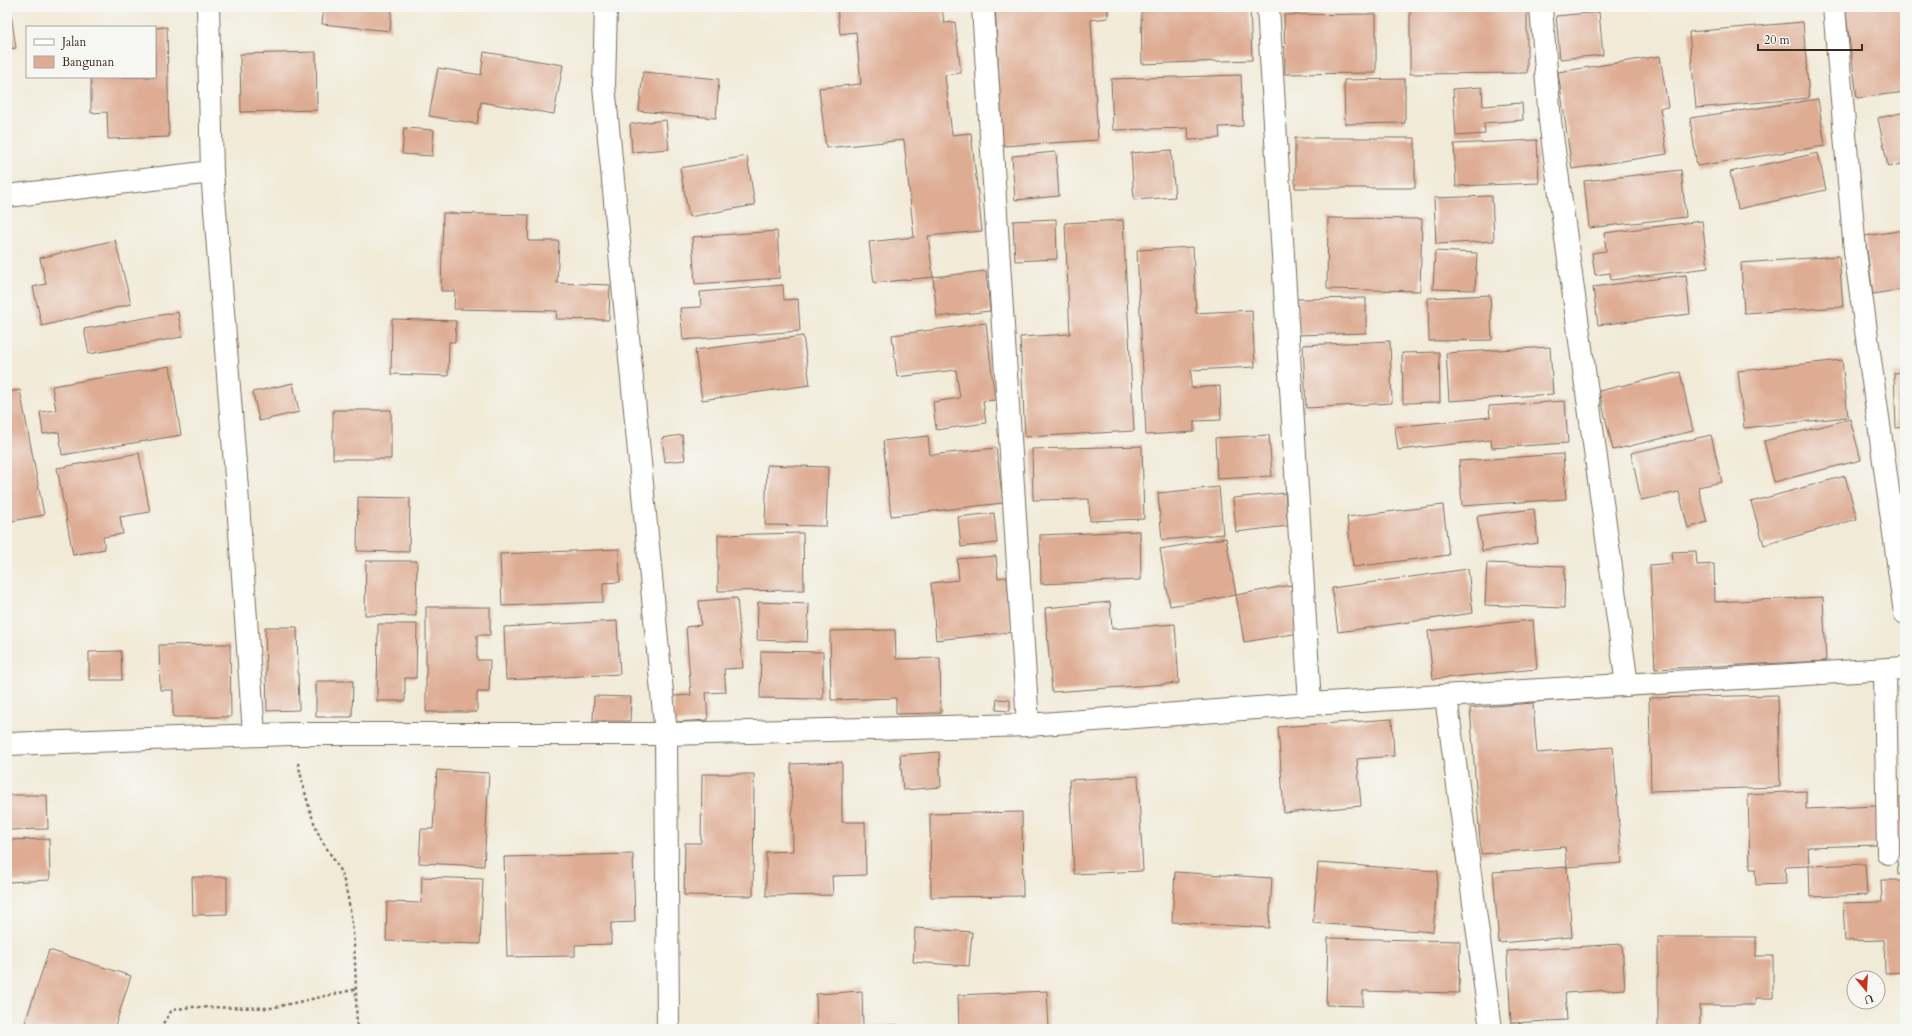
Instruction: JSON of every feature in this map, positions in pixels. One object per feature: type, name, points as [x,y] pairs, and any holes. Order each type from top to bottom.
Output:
[{"type":"street","points":[[208,7],[212,172],[238,497],[254,735]]},
{"type":"street","points":[[606,7],[604,86],[666,734],[668,1029]]},
{"type":"street","points":[[983,7],[1028,725]]},
{"type":"street","points":[[1268,7],[1310,704]]},
{"type":"street","points":[[1541,7],[1550,121],[1627,685]]},
{"type":"street","points":[[1834,7],[1856,258],[1905,613]]},
{"type":"street","points":[[7,196],[212,172]]},
{"type":"street","points":[[7,744],[290,734],[666,734],[1028,725],[1310,704],[1895,669],[1888,853]]},
{"type":"street","points":[[1446,697],[1491,1029]]},
{"type":"path","points":[[290,734],[316,828],[339,868],[344,881],[352,922],[357,989],[357,1029]]},
{"type":"path","points":[[162,1029],[162,1025],[172,1010],[190,1006],[271,1008],[357,989]]},
{"type":"building","points":[[7,7],[10,7],[16,48],[7,49]]},
{"type":"building","points":[[324,7],[392,7],[390,31],[322,24]]},
{"type":"building","points":[[837,7],[942,7],[944,23],[955,22],[961,73],[945,75],[952,135],[971,133],[982,231],[928,236],[933,277],[874,283],[869,242],[914,237],[904,140],[826,148],[819,88],[861,84],[856,32],[840,34]]},
{"type":"building","points":[[995,7],[1108,7],[1108,18],[1091,20],[1098,140],[1003,146]]},
{"type":"building","points":[[1141,7],[1250,7],[1252,60],[1142,64]]},
{"type":"building","points":[[1283,7],[1316,7],[1316,8],[1283,9]]},
{"type":"building","points":[[1410,7],[1527,7],[1527,73],[1410,74]]},
{"type":"building","points":[[1845,7],[1905,7],[1905,92],[1857,98]]},
{"type":"building","points":[[1599,12],[1603,55],[1560,59],[1556,16]]},
{"type":"building","points":[[1376,14],[1376,73],[1285,74],[1284,15]]},
{"type":"building","points":[[1803,22],[1809,98],[1696,108],[1689,32]]},
{"type":"building","points":[[167,27],[169,137],[108,139],[107,112],[91,113],[91,78],[156,78],[156,28]]},
{"type":"building","points":[[316,52],[317,110],[241,112],[240,54]]},
{"type":"building","points":[[484,52],[563,65],[554,114],[481,102],[477,124],[429,116],[438,68],[481,75]]},
{"type":"building","points":[[1660,56],[1668,107],[1660,108],[1667,154],[1572,169],[1558,72]]},
{"type":"building","points":[[643,72],[719,79],[716,118],[639,111]]},
{"type":"building","points":[[1241,75],[1243,126],[1219,127],[1220,138],[1189,140],[1188,128],[1113,130],[1111,79]]},
{"type":"building","points":[[1405,79],[1405,123],[1345,124],[1344,80]]},
{"type":"building","points":[[1482,87],[1483,106],[1522,103],[1523,120],[1484,123],[1485,134],[1456,136],[1453,89]]},
{"type":"building","points":[[1818,99],[1825,146],[1697,166],[1690,118]]},
{"type":"building","points":[[1905,112],[1905,163],[1888,167],[1878,118]]},
{"type":"building","points":[[666,120],[669,149],[632,152],[630,124]]},
{"type":"building","points":[[404,128],[434,130],[432,156],[402,154]]},
{"type":"building","points":[[1295,138],[1415,138],[1415,188],[1295,188]]},
{"type":"building","points":[[1537,140],[1539,183],[1456,186],[1454,144]]},
{"type":"building","points":[[1171,150],[1175,197],[1134,200],[1131,153]]},
{"type":"building","points":[[1056,152],[1059,196],[1015,200],[1012,156]]},
{"type":"building","points":[[1818,153],[1826,190],[1738,209],[1730,172]]},
{"type":"building","points":[[747,156],[755,205],[689,217],[680,168]]},
{"type":"building","points":[[1681,170],[1686,217],[1589,228],[1584,181]]},
{"type":"building","points":[[1492,196],[1494,241],[1436,244],[1434,198]]},
{"type":"building","points":[[443,213],[529,215],[528,241],[559,241],[557,283],[610,285],[609,320],[556,319],[557,311],[454,309],[455,291],[441,291]]},
{"type":"building","points":[[1328,218],[1422,219],[1420,291],[1327,289]]},
{"type":"building","points":[[1056,219],[1057,259],[1015,261],[1013,221]]},
{"type":"building","points":[[1123,220],[1134,431],[1025,437],[1020,337],[1070,334],[1065,223]]},
{"type":"building","points":[[1702,221],[1708,268],[1611,280],[1610,273],[1595,275],[1592,253],[1606,251],[1604,233]]},
{"type":"building","points":[[1905,230],[1905,289],[1873,294],[1865,236]]},
{"type":"building","points":[[777,231],[780,278],[695,284],[692,237]]},
{"type":"building","points":[[115,240],[131,304],[42,326],[33,287],[46,284],[40,258]]},
{"type":"building","points":[[1193,247],[1196,313],[1252,310],[1255,367],[1191,370],[1191,388],[1220,386],[1221,420],[1194,421],[1194,432],[1146,435],[1137,250]]},
{"type":"building","points":[[1435,251],[1477,253],[1475,290],[1433,289]]},
{"type":"building","points":[[1839,256],[1843,307],[1744,313],[1741,263]]},
{"type":"building","points":[[986,271],[990,311],[937,317],[933,277]]},
{"type":"building","points":[[1686,275],[1690,314],[1598,325],[1593,287]]},
{"type":"building","points":[[783,285],[784,300],[798,299],[800,331],[683,340],[680,308],[701,307],[700,292]]},
{"type":"building","points":[[1490,295],[1492,340],[1429,341],[1428,298]]},
{"type":"building","points":[[1366,298],[1366,333],[1297,335],[1297,299]]},
{"type":"building","points":[[178,312],[182,337],[89,354],[84,329]]},
{"type":"building","points":[[392,319],[456,321],[455,342],[449,342],[448,376],[391,374]]},
{"type":"building","points":[[986,323],[995,400],[983,401],[986,423],[936,430],[933,402],[960,398],[956,370],[897,377],[892,335]]},
{"type":"building","points":[[803,336],[810,385],[702,400],[695,350]]},
{"type":"building","points":[[1390,341],[1392,403],[1306,408],[1303,345]]},
{"type":"building","points":[[1550,347],[1553,394],[1449,401],[1446,353]]},
{"type":"building","points":[[1439,352],[1440,402],[1403,403],[1402,353]]},
{"type":"building","points":[[1842,360],[1848,417],[1744,428],[1738,371]]},
{"type":"building","points":[[170,366],[181,435],[62,455],[59,432],[43,434],[40,412],[56,410],[52,386]]},
{"type":"building","points":[[1680,372],[1693,431],[1613,450],[1599,391]]},
{"type":"building","points":[[1905,372],[1905,427],[1896,428],[1894,373]]},
{"type":"building","points":[[293,383],[299,412],[259,421],[253,392]]},
{"type":"building","points":[[20,390],[44,515],[7,522],[7,392]]},
{"type":"building","points":[[1565,401],[1568,443],[1492,448],[1491,440],[1398,450],[1395,427],[1490,417],[1489,406]]},
{"type":"building","points":[[333,410],[391,410],[391,459],[333,459]]},
{"type":"building","points":[[1850,419],[1861,460],[1774,482],[1764,441]]},
{"type":"building","points":[[682,435],[685,460],[665,462],[662,438]]},
{"type":"building","points":[[1269,435],[1272,476],[1217,479],[1215,438]]},
{"type":"building","points":[[1711,435],[1722,482],[1698,487],[1707,522],[1688,528],[1679,492],[1641,500],[1631,453]]},
{"type":"building","points":[[928,436],[930,455],[996,448],[1003,503],[891,516],[883,441]]},
{"type":"building","points":[[1142,446],[1144,519],[1090,521],[1089,499],[1033,500],[1032,449]]},
{"type":"building","points":[[139,453],[150,512],[120,517],[123,534],[103,537],[105,549],[73,555],[57,468]]},
{"type":"building","points":[[1563,454],[1566,499],[1462,506],[1459,461]]},
{"type":"building","points":[[767,465],[828,467],[826,526],[765,525]]},
{"type":"building","points":[[1845,476],[1857,519],[1764,545],[1751,502]]},
{"type":"building","points":[[1219,487],[1223,534],[1162,540],[1158,493]]},
{"type":"building","points":[[1285,493],[1288,526],[1236,532],[1233,498]]},
{"type":"building","points":[[358,497],[410,498],[409,552],[357,551]]},
{"type":"building","points":[[1443,505],[1449,555],[1353,567],[1347,517]]},
{"type":"building","points":[[1534,509],[1538,543],[1482,551],[1477,516]]},
{"type":"building","points":[[994,513],[997,543],[961,547],[958,517]]},
{"type":"building","points":[[1140,531],[1141,580],[1041,584],[1040,535]]},
{"type":"building","points":[[803,533],[804,590],[718,591],[718,535]]},
{"type":"building","points":[[1226,538],[1236,595],[1170,606],[1160,549]]},
{"type":"building","points":[[619,549],[620,582],[603,583],[603,602],[502,606],[500,554]]},
{"type":"building","points":[[1696,551],[1697,565],[1714,564],[1715,602],[1823,597],[1826,661],[1655,669],[1650,565],[1673,563],[1672,552]]},
{"type":"building","points":[[996,556],[998,578],[1007,577],[1012,632],[936,640],[931,583],[959,580],[957,559]]},
{"type":"building","points":[[366,561],[417,561],[416,616],[365,615]]},
{"type":"building","points":[[1487,563],[1565,566],[1564,608],[1485,605]]},
{"type":"building","points":[[1468,569],[1473,613],[1338,632],[1332,588]]},
{"type":"building","points":[[1291,585],[1299,633],[1244,642],[1236,595]]},
{"type":"building","points":[[737,598],[743,668],[724,669],[726,692],[706,693],[708,720],[675,722],[673,696],[691,695],[686,627],[701,625],[699,601]]},
{"type":"building","points":[[758,602],[809,604],[807,642],[757,640]]},
{"type":"building","points":[[1110,602],[1112,629],[1175,624],[1179,683],[1052,692],[1045,608]]},
{"type":"building","points":[[426,607],[490,607],[490,635],[477,635],[477,660],[490,660],[489,692],[477,692],[477,712],[426,712]]},
{"type":"building","points":[[1533,620],[1537,669],[1433,679],[1428,631]]},
{"type":"building","points":[[617,621],[620,674],[506,680],[504,627]]},
{"type":"building","points":[[378,624],[417,624],[416,678],[405,678],[405,701],[377,701]]},
{"type":"building","points":[[265,627],[297,627],[299,710],[267,711]]},
{"type":"building","points":[[895,630],[896,659],[940,658],[941,713],[896,714],[896,698],[831,700],[830,631]]},
{"type":"building","points":[[230,644],[231,717],[173,717],[173,690],[160,690],[159,645]]},
{"type":"building","points":[[121,651],[122,680],[89,680],[89,652]]},
{"type":"building","points":[[761,651],[823,652],[823,699],[760,698]]},
{"type":"building","points":[[316,681],[353,681],[352,717],[316,717]]},
{"type":"building","points":[[1778,695],[1780,787],[1651,791],[1649,698]]},
{"type":"building","points":[[594,696],[631,697],[630,721],[593,721]]},
{"type":"building","points":[[997,699],[1010,700],[1010,711],[996,710]]},
{"type":"building","points":[[1533,703],[1537,753],[1613,747],[1622,863],[1567,867],[1565,847],[1481,854],[1470,708]]},
{"type":"building","points":[[1392,719],[1394,756],[1357,759],[1361,806],[1284,813],[1278,727]]},
{"type":"building","points":[[939,752],[941,787],[903,790],[900,755]]},
{"type":"building","points":[[842,762],[842,822],[865,822],[866,875],[832,876],[833,895],[766,896],[766,852],[793,851],[791,764]]},
{"type":"building","points":[[437,770],[489,773],[484,866],[419,863],[421,829],[433,829]]},
{"type":"building","points":[[702,774],[754,774],[753,896],[684,895],[685,843],[701,843]]},
{"type":"building","points":[[1138,776],[1143,871],[1074,874],[1069,780]]},
{"type":"building","points":[[1806,791],[1806,809],[1876,806],[1877,845],[1808,847],[1809,866],[1785,867],[1786,884],[1756,885],[1755,869],[1750,869],[1748,794]]},
{"type":"building","points":[[7,795],[47,795],[48,829],[7,830]]},
{"type":"building","points":[[1893,797],[1905,797],[1905,874],[1898,875]]},
{"type":"building","points":[[1022,812],[1023,896],[931,897],[930,814]]},
{"type":"building","points":[[49,839],[50,880],[7,882],[7,840]]},
{"type":"building","points":[[633,854],[635,922],[611,923],[611,944],[575,945],[575,956],[507,957],[504,857]]},
{"type":"building","points":[[1318,863],[1438,871],[1433,932],[1313,923]]},
{"type":"building","points":[[1865,864],[1867,895],[1810,897],[1809,866]]},
{"type":"building","points":[[1567,867],[1572,937],[1499,943],[1493,872]]},
{"type":"building","points":[[1175,872],[1272,878],[1269,928],[1172,922]]},
{"type":"building","points":[[192,877],[227,877],[227,914],[193,915]]},
{"type":"building","points":[[422,877],[483,879],[480,944],[386,941],[387,902],[421,903]]},
{"type":"building","points":[[1881,880],[1902,880],[1903,904],[1905,904],[1905,972],[1886,973],[1884,940],[1845,941],[1843,903],[1882,902]]},
{"type":"building","points":[[915,928],[972,932],[969,966],[913,962]]},
{"type":"building","points":[[1658,937],[1756,937],[1756,956],[1773,956],[1773,998],[1755,998],[1755,1005],[1700,1005],[1700,1029],[1658,1029]]},
{"type":"building","points":[[1328,938],[1460,941],[1459,993],[1363,991],[1363,1006],[1326,1005]]},
{"type":"building","points":[[1622,944],[1625,989],[1565,993],[1567,1020],[1511,1023],[1507,951]]},
{"type":"building","points":[[49,950],[131,976],[114,1029],[23,1029]]},
{"type":"building","points":[[862,991],[863,1026],[897,1025],[897,1029],[817,1029],[816,994]]},
{"type":"building","points":[[1047,991],[1049,1029],[959,1029],[958,995]]},
{"type":"building","points":[[1323,1027],[1405,1028],[1405,1029],[1323,1029]]}]
